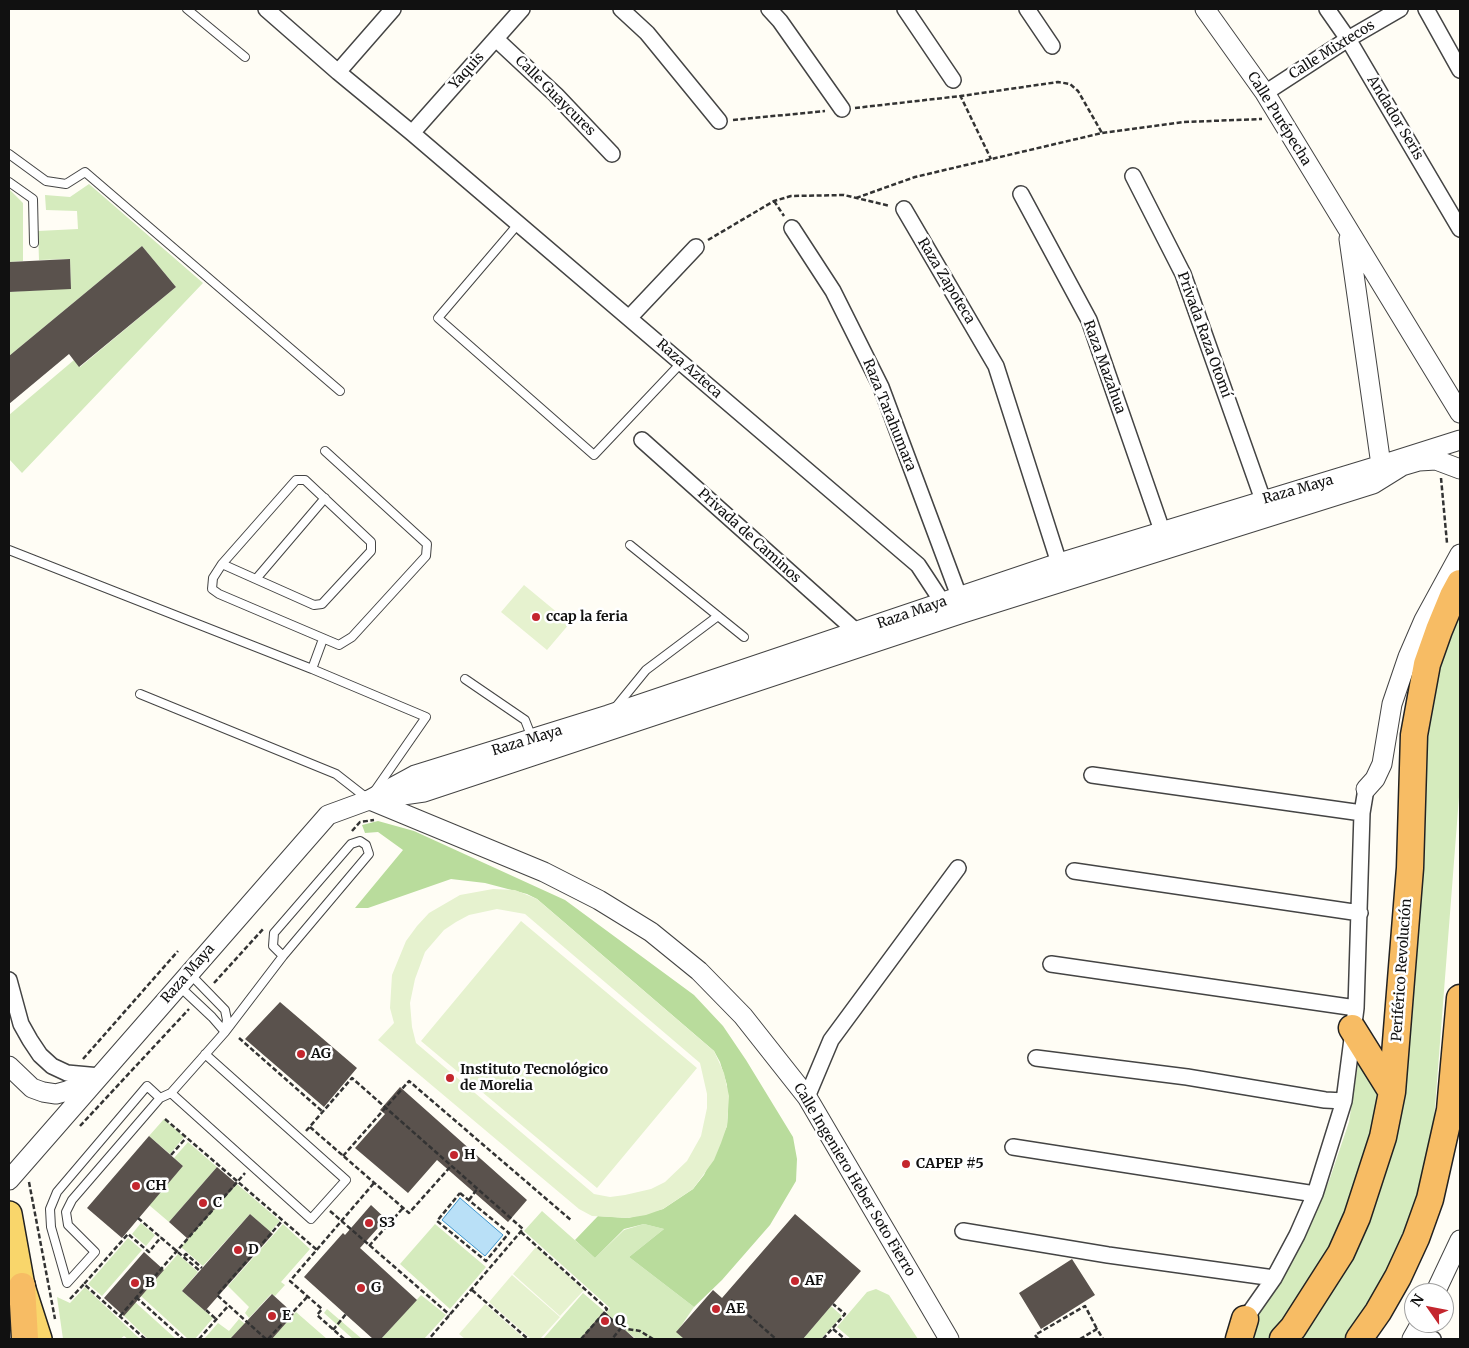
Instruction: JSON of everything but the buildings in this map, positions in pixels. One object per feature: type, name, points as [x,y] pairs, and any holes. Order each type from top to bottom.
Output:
[{"type":"highway","name":"Periférico Revolución","points":[[1284,1339],[1342,1253],[1371,1180],[1383,1137],[1392,1092],[1410,868],[1414,735],[1427,664],[1458,585]]},
{"type":"highway","points":[[1359,1339],[1378,1312],[1398,1277],[1416,1238],[1430,1199],[1450,1110],[1460,998]]},
{"type":"highway","points":[[1354,1018],[1392,1092]]},
{"type":"highway","points":[[22,1286],[25,1339]]},
{"type":"main road","points":[[9,1214],[22,1286],[39,1339]]},
{"type":"street","name":"Raza Azteca","points":[[266,9],[918,565],[953,608]]},
{"type":"street","points":[[338,72],[391,9]]},
{"type":"street","name":"Yaquis","points":[[412,133],[522,9]]},
{"type":"street","points":[[621,9],[647,33],[719,121]]},
{"type":"street","points":[[769,9],[780,21],[842,109]]},
{"type":"street","points":[[905,9],[953,80]]},
{"type":"street","points":[[1027,9],[1052,46]]},
{"type":"street","name":"Calle Purépecha","points":[[1205,9],[1265,93],[1460,413]]},
{"type":"street","name":"Andador Seris","points":[[1327,9],[1348,39],[1460,229]]},
{"type":"street","name":"Calle Mixtecos","points":[[1265,93],[1348,39],[1400,9]]},
{"type":"street","points":[[1426,9],[1460,70]]},
{"type":"street","name":"Calle Guaycures","points":[[496,39],[556,95],[612,154]]},
{"type":"street","name":"Privada Raza Otomí","points":[[1133,176],[1183,274],[1263,500]]},
{"type":"street","name":"Raza Mazahua","points":[[1021,194],[1088,320],[1165,540]]},
{"type":"street","name":"Raza Zapoteca","points":[[904,209],[996,366],[1059,563]]},
{"type":"street","name":"Raza Tarahumara","points":[[792,228],[833,291],[881,387],[953,608]]},
{"type":"street","name":"Calle Purépecha","points":[[1348,232],[1381,466]]},
{"type":"street","points":[[629,318],[696,247]]},
{"type":"street","name":"Privada de Caminos","points":[[642,440],[857,632]]},
{"type":"street","name":"Raza Maya","points":[[368,800],[424,792],[857,632],[953,608],[1059,563],[1165,540],[1263,500],[1381,466],[1460,440]]},
{"type":"street","name":"Raza Maya","points":[[9,1180],[328,815],[368,800],[414,775],[532,740],[610,722],[1165,540],[1373,484],[1402,466],[1419,461],[1436,460],[1460,469]]},
{"type":"street","points":[[1373,484],[1381,466]]},
{"type":"street","points":[[1229,1339],[1242,1329],[1274,1278],[1297,1235],[1315,1194],[1344,1101],[1354,1018],[1360,913],[1362,814],[1366,789],[1376,778],[1382,764],[1392,704],[1408,657],[1454,549]]},
{"type":"street","points":[[1092,775],[1362,814]]},
{"type":"street","name":"Calle Ingeniero Heber Soto Fierro","points":[[368,800],[544,872],[599,900],[651,932],[700,971],[743,1016],[807,1098],[949,1339]]},
{"type":"street","points":[[807,1098],[831,1040],[958,868]]},
{"type":"street","points":[[1074,871],[1360,913]]},
{"type":"street","points":[[1051,964],[1354,1018]]},
{"type":"street","points":[[9,980],[21,1024],[40,1055],[52,1066],[67,1073],[100,1076]]},
{"type":"street","points":[[1036,1058],[1187,1077],[1325,1100],[1344,1101]]},
{"type":"street","name":"Raza Maya","points":[[9,1066],[32,1088],[56,1094],[78,1087],[100,1076]]},
{"type":"street","points":[[1013,1147],[1315,1194]]},
{"type":"street","points":[[963,1231],[1118,1256],[1274,1278]]},
{"type":"street","points":[[1440,1283],[1460,1240]]},
{"type":"street","points":[[1418,1333],[1433,1339]]},
{"type":"lane","points":[[187,9],[245,57]]},
{"type":"lane","points":[[9,154],[46,181],[66,184],[84,172],[340,391]]},
{"type":"lane","points":[[9,182],[33,199],[34,243]]},
{"type":"lane","points":[[518,223],[438,318],[594,456],[682,362]]},
{"type":"lane","points":[[222,564],[314,605],[322,604],[371,550],[371,542],[305,480],[296,480],[222,564],[212,578],[212,589],[219,594],[339,645],[352,637],[426,556],[427,544],[325,451]]},
{"type":"lane","points":[[256,579],[325,498]]},
{"type":"lane","points":[[630,545],[744,637]]},
{"type":"lane","points":[[9,550],[312,669],[426,717],[368,800],[336,774],[140,694]]},
{"type":"lane","points":[[610,722],[646,670],[718,616]]},
{"type":"lane","points":[[312,669],[323,639]]},
{"type":"lane","points":[[465,679],[525,720],[532,740]]},
{"type":"lane","points":[[160,1098],[147,1086],[57,1192],[50,1209],[51,1228],[67,1283],[95,1252],[68,1225],[66,1212],[72,1200],[160,1098],[171,1092],[225,1032],[284,956],[369,854],[366,845],[360,841],[351,844],[274,932],[273,946],[284,956]]},
{"type":"lane","points":[[183,979],[225,1032]]},
{"type":"lane","points":[[183,979],[225,1010],[227,1020],[225,1032]]},
{"type":"lane","points":[[171,1092],[311,1219],[330,1198],[346,1180],[205,1054]]},
{"type":"lane","points":[[50,1209],[66,1212]]},
{"type":"path","points":[[953,80],[991,159]]},
{"type":"path","points":[[719,121],[961,96],[1058,82],[1070,84],[1078,91],[1102,134]]},
{"type":"path","points":[[856,198],[915,177],[1102,134],[1184,122],[1281,119]]},
{"type":"path","points":[[696,247],[774,201],[791,196],[844,195],[904,209]]},
{"type":"path","points":[[774,201],[792,228]]},
{"type":"path","points":[[1441,474],[1454,549]]},
{"type":"path","points":[[347,836],[360,822],[380,819]]},
{"type":"path","points":[[211,986],[270,922]]},
{"type":"path","points":[[77,1065],[178,951]]},
{"type":"path","points":[[239,1038],[323,1112]]},
{"type":"path","points":[[299,1138],[352,1078],[523,1229],[429,1339]]},
{"type":"path","points":[[343,1156],[409,1081],[572,1221]]},
{"type":"path","points":[[165,1119],[317,1250]]},
{"type":"path","points":[[310,1127],[409,1213],[450,1166]]},
{"type":"path","points":[[171,1155],[186,1138]]},
{"type":"path","points":[[120,1316],[252,1167]]},
{"type":"path","points":[[344,1339],[317,1315],[322,1309],[290,1280],[374,1183]]},
{"type":"path","points":[[469,1200],[478,1189]]},
{"type":"path","points":[[460,1192],[469,1200],[509,1233],[486,1262],[436,1220],[460,1192]]},
{"type":"path","points":[[323,1205],[450,1315]]},
{"type":"path","points":[[369,1246],[403,1208]]},
{"type":"path","points":[[138,1218],[201,1269]]},
{"type":"path","points":[[282,1221],[217,1295],[267,1339],[308,1296]]},
{"type":"path","points":[[521,1232],[608,1309],[581,1339]]},
{"type":"path","points":[[70,1299],[128,1234],[149,1252],[161,1238]]},
{"type":"path","points":[[84,1284],[145,1339]]},
{"type":"path","points":[[472,1290],[528,1339]]},
{"type":"path","points":[[136,1297],[183,1339]]},
{"type":"path","points":[[731,1300],[776,1339]]},
{"type":"path","points":[[823,1339],[845,1314],[833,1304]]},
{"type":"path","points":[[199,1339],[228,1306]]},
{"type":"path","points":[[1038,1339],[1035,1335],[1085,1306],[1103,1339]]},
{"type":"path","points":[[206,1310],[216,1320]]},
{"type":"path","points":[[604,1313],[621,1328],[640,1331],[652,1339]]},
{"type":"path","points":[[333,1330],[346,1314]]},
{"type":"path","points":[[748,1321],[751,1317]]},
{"type":"path","points":[[612,1339],[621,1328]]},
{"type":"path","points":[[833,1328],[845,1339]]},
{"type":"path","points":[[1080,1339],[1098,1329]]},
{"type":"green space","points":[[89,184],[203,283],[22,473],[9,459],[9,415],[74,360],[80,367],[176,287],[142,246],[9,356],[9,292],[71,288],[70,259],[39,260],[38,231],[78,229],[77,211],[46,210],[45,195],[70,197]]},
{"type":"green space","points":[[9,189],[23,203],[23,261],[9,262]]},
{"type":"green space","name":"ccap la feria","points":[[524,585],[570,623],[547,650],[501,612]]},
{"type":"green space","points":[[1460,611],[1460,784],[1433,1133],[1423,1180],[1409,1221],[1385,1278],[1344,1339],[1300,1339],[1352,1262],[1372,1216],[1398,1129],[1412,1008],[1419,899],[1424,752],[1439,669]]},
{"type":"green space","points":[[378,821],[414,831],[565,900],[694,995],[723,1026],[746,1060],[793,1137],[797,1159],[796,1181],[770,1225],[722,1280],[694,1307],[629,1257],[664,1229],[644,1224],[624,1229],[595,1258],[575,1240],[598,1216],[628,1218],[663,1209],[693,1189],[704,1175],[727,1126],[727,1085],[720,1062],[714,1051],[537,899],[527,894],[485,883],[451,879],[368,908],[355,908],[403,850],[378,832],[365,833],[362,825]]},
{"type":"green space","points":[[493,889],[515,890],[537,899],[714,1051],[724,1073],[729,1096],[727,1126],[714,1160],[693,1189],[663,1209],[646,1215],[628,1218],[592,1216],[579,1209],[378,1040],[394,1023],[390,1008],[392,975],[406,941],[429,913],[460,895]],"holes":[[[497,909],[525,914],[700,1063],[707,1094],[707,1108],[701,1136],[687,1161],[665,1182],[651,1189],[610,1197],[594,1194],[416,1043],[412,1027],[410,1003],[415,979],[425,952],[444,930],[469,915]]]},
{"type":"green space","points":[[521,921],[697,1068],[597,1188],[421,1041]]},
{"type":"green space","points":[[1360,1051],[1384,1096],[1342,1229],[1273,1339],[1247,1339],[1252,1324],[1302,1242],[1329,1181],[1349,1122]]},
{"type":"green space","points":[[164,1119],[184,1137],[170,1154],[149,1136]]},
{"type":"green space","points":[[188,1142],[217,1167],[169,1222],[149,1205],[183,1166],[174,1158]]},
{"type":"green space","points":[[237,1184],[280,1221],[270,1232],[250,1214],[203,1266],[181,1247]]},
{"type":"green space","points":[[542,1211],[595,1258],[624,1230],[644,1224],[664,1229],[629,1257],[694,1307],[677,1332],[684,1339],[636,1339],[606,1313],[610,1308],[524,1231]]},
{"type":"green space","points":[[141,1223],[155,1235],[146,1246],[132,1234]]},
{"type":"green space","points":[[283,1224],[310,1249],[281,1282],[285,1285],[275,1296],[271,1294],[249,1318],[245,1313],[249,1307],[228,1286]]},
{"type":"green space","points":[[435,1224],[486,1267],[450,1309],[400,1264]]},
{"type":"green space","points":[[128,1238],[142,1250],[102,1296],[88,1284]]},
{"type":"green space","points":[[536,1247],[584,1290],[560,1316],[513,1274]]},
{"type":"green space","points":[[178,1254],[198,1272],[182,1291],[213,1318],[195,1339],[188,1339],[141,1296]]},
{"type":"green space","points":[[512,1275],[560,1317],[540,1339],[531,1339],[489,1302]]},
{"type":"green space","points":[[85,1287],[140,1339],[128,1339],[124,1336],[120,1339],[63,1339],[57,1297],[70,1303]]},
{"type":"green space","points":[[876,1289],[889,1295],[918,1339],[851,1339],[837,1327],[867,1292]]},
{"type":"green space","points":[[583,1293],[604,1311],[580,1339],[543,1339]]},
{"type":"green space","points":[[421,1295],[446,1315],[424,1339],[381,1339]]},
{"type":"green space","points":[[135,1302],[176,1339],[148,1339],[124,1316]]},
{"type":"green space","points":[[485,1304],[525,1339],[465,1339],[459,1334]]},
{"type":"green space","points":[[831,1306],[842,1316],[821,1339],[803,1339]]},
{"type":"green space","points":[[327,1309],[362,1339],[353,1339],[324,1313]]},
{"type":"green space","points":[[296,1312],[327,1339],[272,1339]]},
{"type":"green space","points":[[239,1319],[245,1324],[230,1339],[204,1339],[218,1323],[229,1331]]},
{"type":"water","points":[[460,1198],[503,1235],[485,1256],[442,1220]]},
{"type":"place","name":"ccap la feria","points":[[536,617]]},
{"type":"place","name":"AG","points":[[301,1054]]},
{"type":"place","name":"Instituto Tecnológico de Morelia","points":[[450,1078]]},
{"type":"place","name":"H","points":[[454,1155]]},
{"type":"place","name":"CAPEP #5","points":[[906,1164]]},
{"type":"place","name":"CH","points":[[136,1186]]},
{"type":"place","name":"C","points":[[203,1203]]},
{"type":"place","name":"S3","points":[[369,1223]]},
{"type":"place","name":"D","points":[[238,1250]]},
{"type":"place","name":"AF","points":[[795,1281]]},
{"type":"place","name":"B","points":[[135,1283]]},
{"type":"place","name":"G","points":[[361,1288]]},
{"type":"place","name":"AE","points":[[716,1309]]},
{"type":"place","name":"E","points":[[272,1316]]},
{"type":"place","name":"Q","points":[[605,1321]]}]
